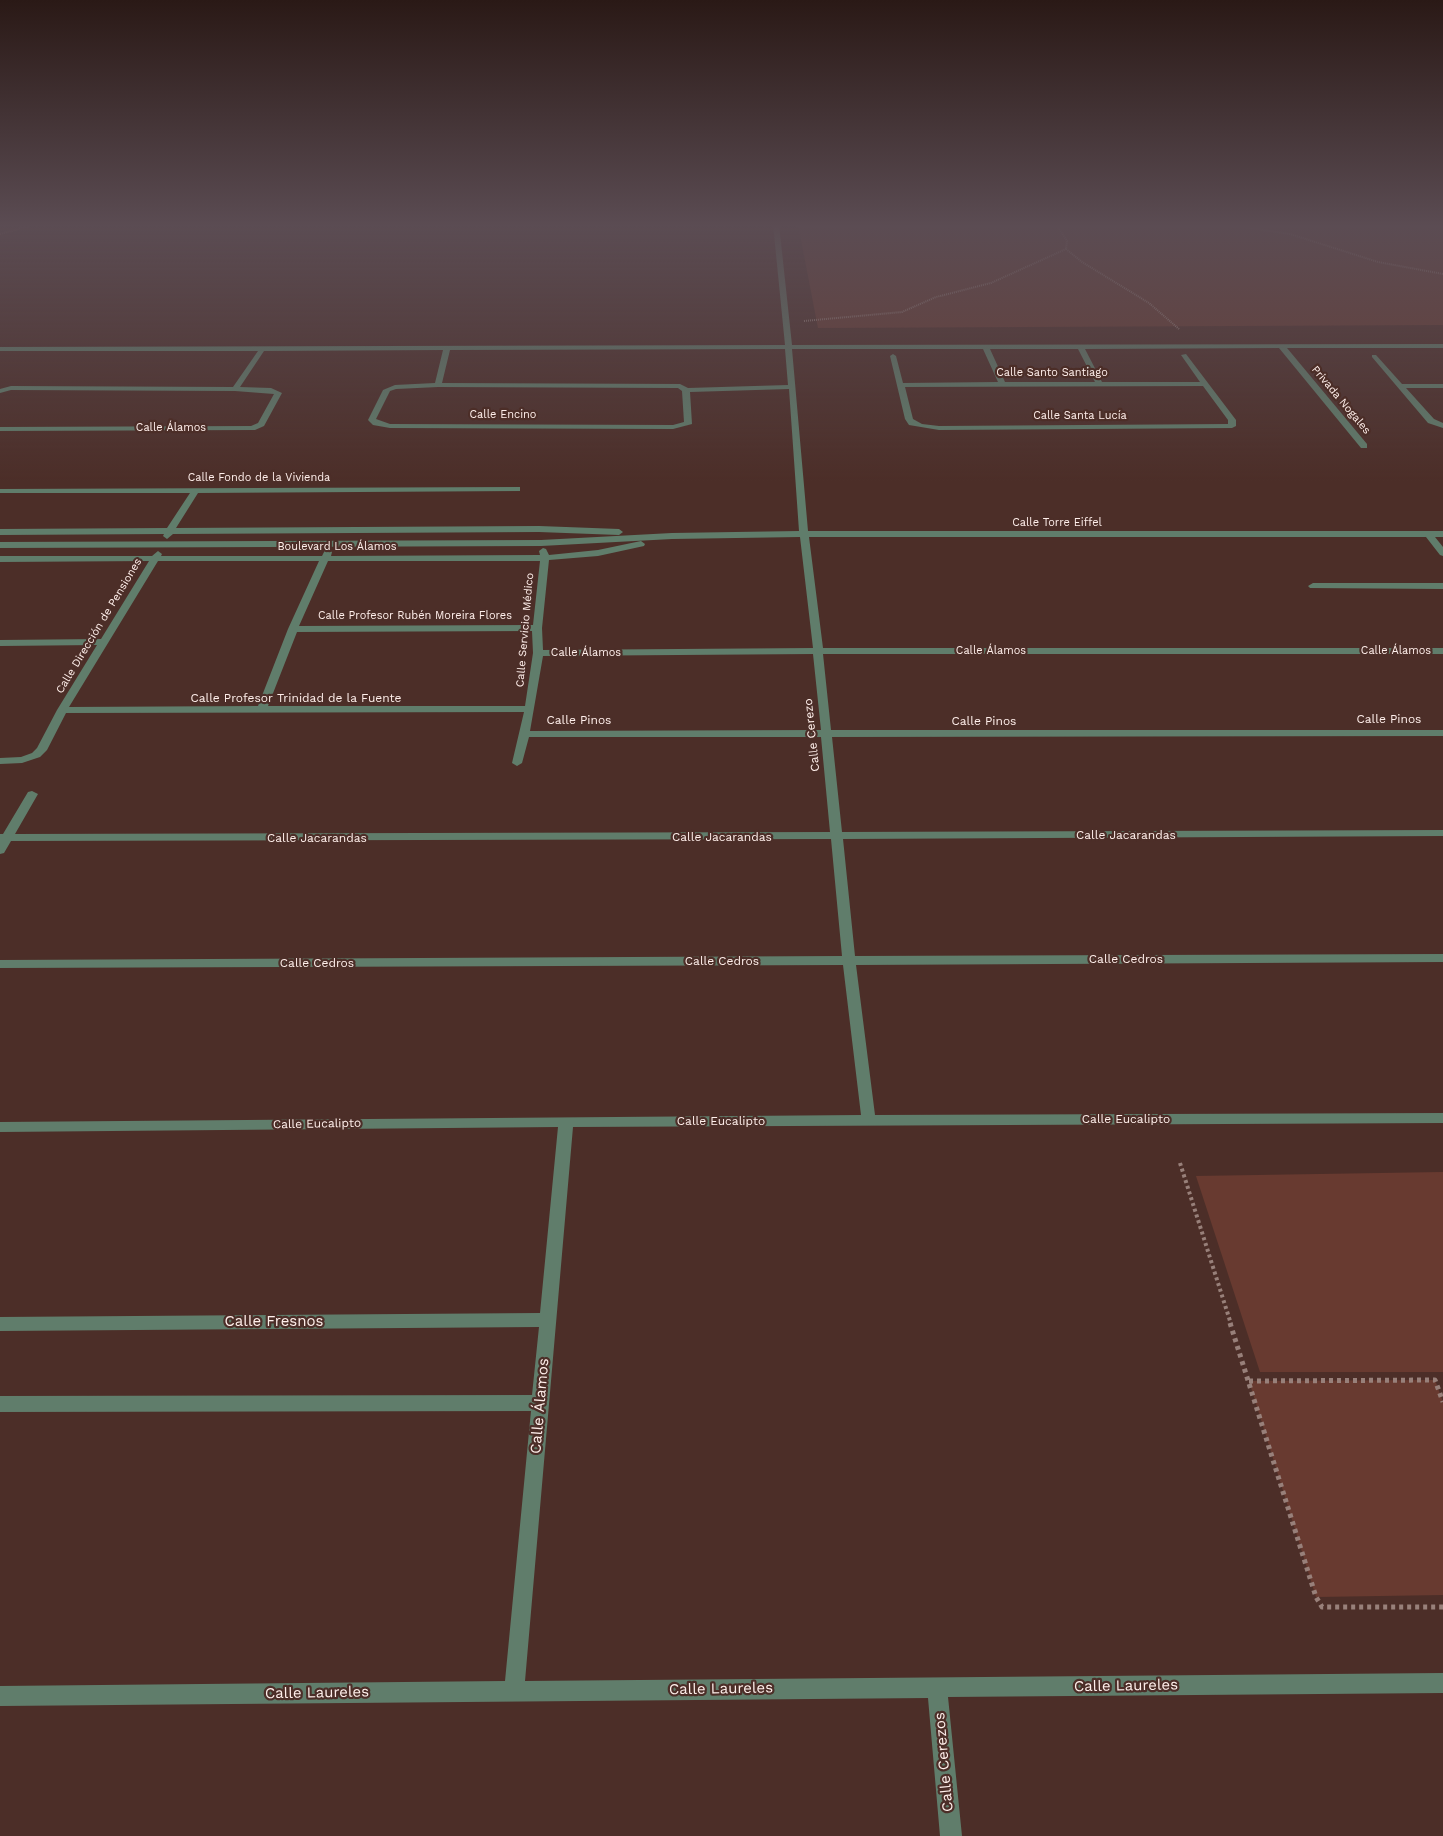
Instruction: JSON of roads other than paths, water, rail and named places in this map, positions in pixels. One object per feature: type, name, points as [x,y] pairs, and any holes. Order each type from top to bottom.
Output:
[{"type":"street","name":"Calle Cerezo","points":[[785,310],[797,434],[804,534],[818,651],[849,960],[869,1120]]},
{"type":"street","name":"Privada Nogales","points":[[1281,346],[1364,446]]},
{"type":"street","points":[[0,349],[1443,346]]},
{"type":"street","points":[[986,347],[1002,384]]},
{"type":"street","points":[[1081,348],[1100,384]]},
{"type":"street","points":[[234,389],[262,349]]},
{"type":"street","points":[[438,386],[447,349]]},
{"type":"street","name":"Calle Santa Lucía","points":[[893,356],[909,419],[915,425],[927,427],[1232,426],[1232,420],[1184,355]]},
{"type":"street","points":[[1374,356],[1430,421],[1443,426]]},
{"type":"street","name":"Calle Santo Santiago","points":[[900,385],[1204,384]]},
{"type":"street","name":"Calle Encino","points":[[686,390],[688,424],[680,426],[390,426],[376,423],[372,420],[387,390],[395,387],[680,386],[686,390],[792,387]]},
{"type":"street","points":[[1401,386],[1443,386]]},
{"type":"street","name":"Calle Álamos","points":[[0,391],[10,388],[234,389],[271,390],[278,393],[258,426],[248,428],[0,429]]},
{"type":"street","name":"Calle Fondo de la Vivienda","points":[[0,490],[518,489]]},
{"type":"street","name":"Calle Dirección de Pensiones","points":[[0,761],[30,758],[42,750],[62,710],[196,490]]},
{"type":"street","name":"Boulevard Los Álamos","points":[[0,532],[538,529],[672,536]]},
{"type":"street","name":"Calle Servicio Médico","points":[[517,763],[530,709],[538,653],[537,628],[545,558],[538,529]]},
{"type":"street","points":[[262,711],[293,629],[338,530]]},
{"type":"street","name":"Calle Torre Eiffel","points":[[672,536],[804,534],[1443,534]]},
{"type":"street","points":[[1428,534],[1443,553]]},
{"type":"street","name":"Boulevard Los Álamos","points":[[0,545],[541,543],[672,536]]},
{"type":"street","name":"Boulevard Los Álamos","points":[[0,559],[545,558],[598,553],[672,536]]},
{"type":"street","points":[[1313,586],[1443,586]]},
{"type":"street","name":"Calle Profesor Rubén Moreira Flores","points":[[293,629],[537,628]]},
{"type":"street","points":[[0,643],[105,642]]},
{"type":"street","name":"Calle Álamos","points":[[538,653],[1443,651]]},
{"type":"street","name":"Calle Profesor Trinidad de la Fuente","points":[[62,710],[530,709]]},
{"type":"street","name":"Calle Pinos","points":[[525,734],[1443,733]]},
{"type":"street","points":[[0,850],[4,838],[32,794]]},
{"type":"street","name":"Calle Jacarandas","points":[[4,838],[836,837],[1443,833]]},
{"type":"street","name":"Calle Cedros","points":[[0,964],[1443,958]]},
{"type":"street","name":"Calle Eucalipto","points":[[0,1127],[869,1120],[1443,1118]]},
{"type":"street","name":"Calle Álamos","points":[[514,1691],[566,1122]]},
{"type":"street","name":"Calle Fresnos","points":[[0,1324],[548,1320]]},
{"type":"street","points":[[0,1404],[540,1403]]},
{"type":"street","name":"Calle Laureles","points":[[0,1696],[1443,1683]]},
{"type":"street","name":"Calle Cerezos","points":[[937,1687],[951,1836]]}]
